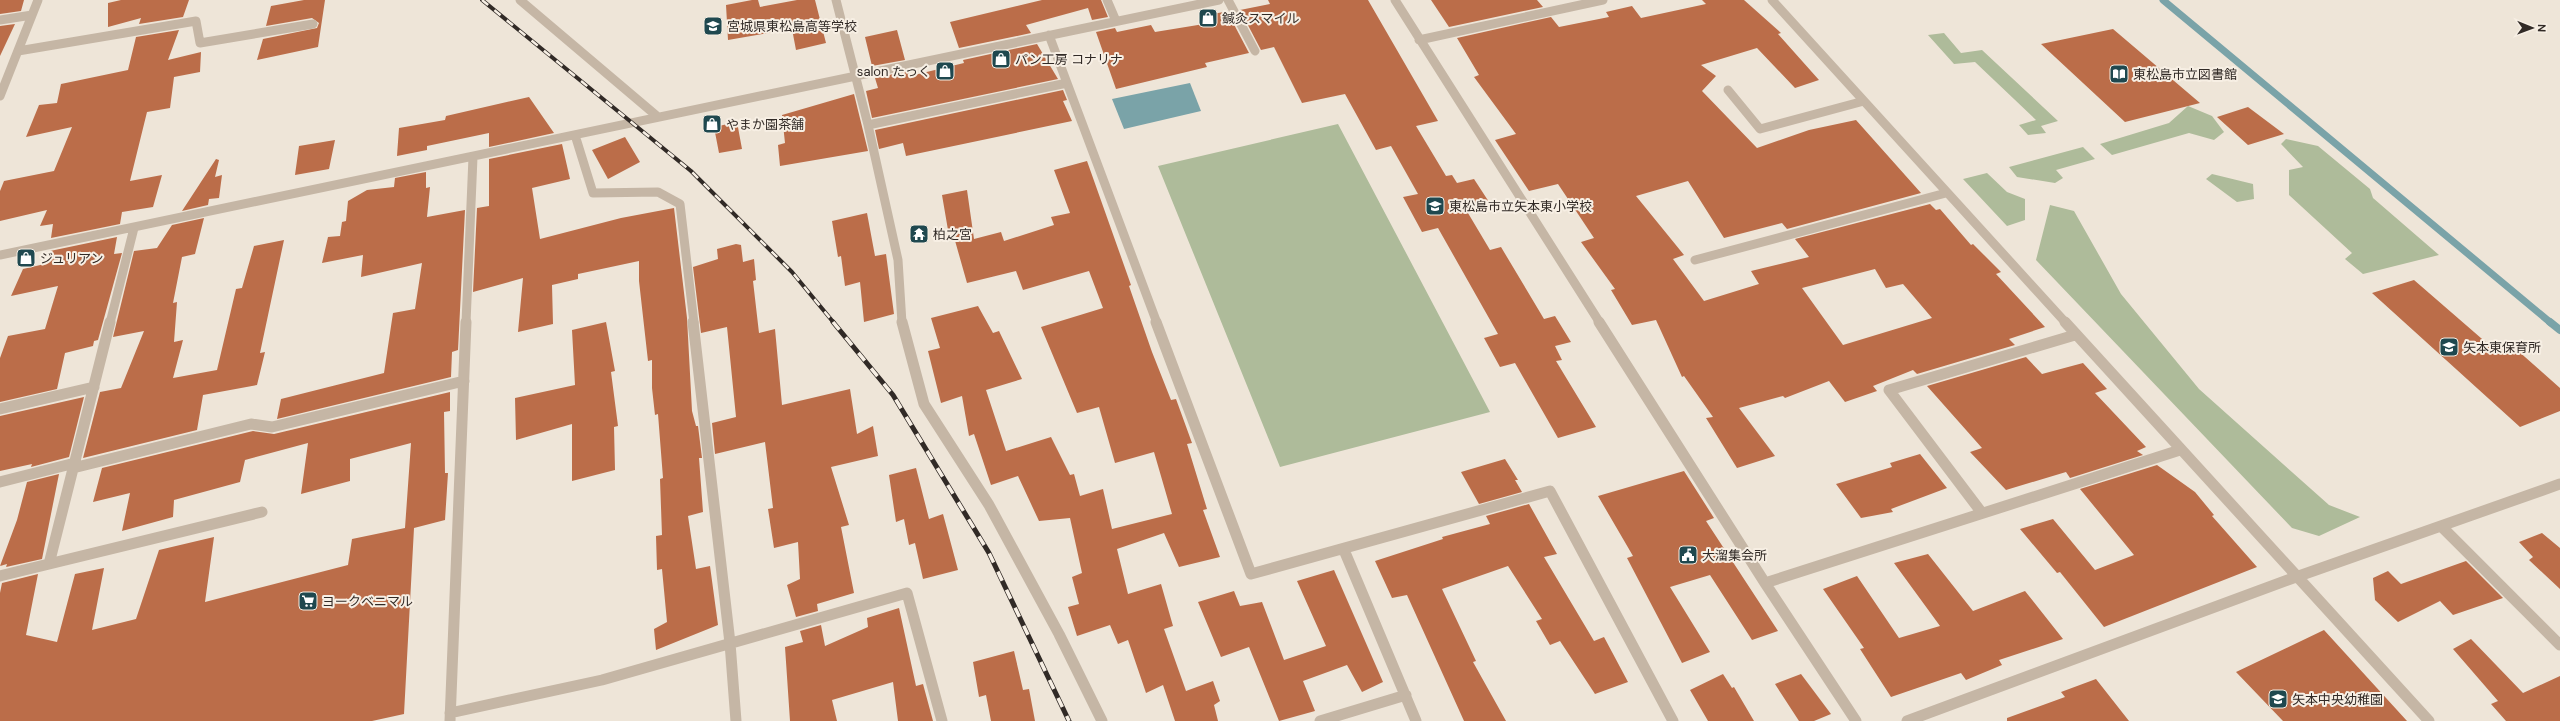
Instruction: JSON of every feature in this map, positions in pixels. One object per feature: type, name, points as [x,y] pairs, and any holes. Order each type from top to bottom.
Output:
[{"type":"street","points":[[0,96],[38,0]]},
{"type":"street","points":[[520,0],[658,117]]},
{"type":"street","points":[[836,0],[868,125],[898,260],[903,332],[924,404],[989,505],[1059,634],[1102,721]]},
{"type":"street","points":[[1107,0],[1116,21]]},
{"type":"street","points":[[0,255],[1217,0]]},
{"type":"street","points":[[1228,0],[1255,51]]},
{"type":"street","points":[[1395,0],[1765,583],[1856,721]]},
{"type":"street","points":[[1419,40],[1603,0]]},
{"type":"street","points":[[1772,0],[2075,335],[2429,721]]},
{"type":"street","points":[[0,20],[32,15]]},
{"type":"street","points":[[18,51],[196,21],[200,43],[313,24]]},
{"type":"street","points":[[1049,36],[1251,574],[1344,550],[1550,491],[1673,721]]},
{"type":"street","points":[[868,125],[1066,83]]},
{"type":"street","points":[[1728,90],[1760,129],[1864,101]]},
{"type":"street","points":[[575,135],[593,193],[658,192],[680,204],[730,643],[736,721]]},
{"type":"street","points":[[473,157],[450,717],[602,680],[907,593],[942,721]]},
{"type":"street","points":[[1695,260],[1946,193]]},
{"type":"street","points":[[49,564],[134,228]]},
{"type":"street","points":[[1982,513],[1889,390],[2075,335]]},
{"type":"street","points":[[0,482],[251,424],[272,427],[464,381]]},
{"type":"street","points":[[0,409],[94,387]]},
{"type":"street","points":[[1765,583],[2180,450]]},
{"type":"street","points":[[1907,721],[2296,577],[2560,484]]},
{"type":"street","points":[[0,576],[262,512]]},
{"type":"street","points":[[2441,526],[2560,645]]},
{"type":"street","points":[[1344,550],[1416,721]]},
{"type":"street","points":[[1320,721],[1406,695]]},
{"type":"green space","points":[[1944,33],[1961,53],[1982,50],[2058,121],[2041,126],[2046,133],[2028,135],[2019,125],[2036,120],[1975,62],[1954,64],[1928,35]]},
{"type":"green space","points":[[2188,106],[2212,116],[2224,132],[2214,140],[2189,133],[2112,155],[2100,144],[2169,123]]},
{"type":"green space","points":[[1338,124],[1490,412],[1280,467],[1158,166]]},
{"type":"green space","points":[[2286,139],[2318,146],[2370,189],[2373,198],[2439,255],[2363,274],[2345,259],[2352,253],[2289,195],[2289,170],[2303,167],[2281,144]]},
{"type":"green space","points":[[2083,147],[2095,159],[2056,170],[2063,178],[2055,183],[2017,177],[2009,167]]},
{"type":"green space","points":[[1987,173],[2007,192],[2025,199],[2025,220],[2007,226],[1963,179]]},
{"type":"green space","points":[[2212,174],[2253,184],[2254,199],[2237,202],[2206,179]]},
{"type":"green space","points":[[2050,205],[2074,211],[2121,294],[2199,389],[2329,505],[2360,517],[2319,536],[2292,528],[2036,260]]},
{"type":"water","points":[[1190,83],[1201,111],[1124,129],[1112,99]]},
{"type":"building","points":[[0,0],[24,0],[21,11],[0,14]]},
{"type":"building","points":[[121,0],[189,0],[183,17],[139,24],[141,18],[108,27],[108,3]]},
{"type":"building","points":[[304,0],[325,0],[318,47],[257,60],[263,39],[317,28],[319,23],[312,18],[266,26],[271,6]]},
{"type":"building","points":[[758,0],[760,7],[797,0],[815,0],[826,43],[796,50],[792,29],[728,40],[726,5]]},
{"type":"building","points":[[1042,0],[1101,0],[1108,17],[1092,20],[1088,8],[1026,25],[1031,33],[959,48],[950,22]]},
{"type":"building","points":[[1268,0],[1368,0],[1438,121],[1416,126],[1446,176],[1452,175],[1457,183],[1474,179],[1489,202],[1465,208],[1490,250],[1501,247],[1544,319],[1555,316],[1571,342],[1555,346],[1562,360],[1556,361],[1596,427],[1558,438],[1515,363],[1500,367],[1484,338],[1498,334],[1438,228],[1422,232],[1403,197],[1418,194],[1391,146],[1376,150],[1345,94],[1302,103],[1274,47],[1261,50],[1240,10],[1270,4]]},
{"type":"building","points":[[1431,0],[1537,0],[1543,7],[1449,27]]},
{"type":"building","points":[[1702,0],[1744,0],[1781,33],[1778,34],[1819,80],[1795,88],[1757,48],[1701,65],[1716,76],[1702,91],[1757,148],[1809,130],[1856,120],[1921,193],[1787,229],[1782,223],[1724,238],[1688,181],[1636,196],[1684,255],[1673,259],[1704,301],[1759,284],[1751,271],[1809,257],[1795,239],[1930,204],[1936,210],[1940,209],[1971,245],[1973,244],[2001,272],[1996,274],[2045,327],[2009,339],[2015,345],[1917,374],[1913,370],[1873,386],[1877,391],[1845,402],[1829,381],[1785,398],[1783,396],[1739,408],[1775,456],[1737,468],[1706,418],[1713,417],[1684,376],[1682,377],[1656,320],[1632,325],[1611,290],[1615,289],[1581,242],[1594,238],[1558,184],[1529,191],[1495,140],[1516,134],[1474,77],[1479,75],[1457,38],[1551,17],[1559,27],[1609,17],[1606,12],[1632,6],[1641,18],[1706,4]],"holes":[[[1875,269],[1886,288],[1903,284],[1932,318],[1843,345],[1802,288]]]},
{"type":"building","points":[[1224,12],[1228,13],[1249,53],[1205,63],[1207,67],[1116,89],[1096,32],[1115,28],[1117,32],[1151,25],[1155,32],[1204,24],[1200,16]]},
{"type":"building","points":[[15,24],[0,56],[0,26]]},
{"type":"building","name":"東松島市立図書館","points":[[2113,29],[2200,103],[2125,122],[2041,44]]},
{"type":"building","points":[[179,30],[168,60],[201,52],[200,72],[174,77],[170,108],[147,112],[130,181],[162,175],[153,207],[122,212],[120,224],[51,238],[53,224],[40,226],[47,210],[0,221],[0,191],[4,181],[54,171],[72,127],[26,137],[39,105],[57,103],[61,84],[128,70],[136,37]]},
{"type":"building","points":[[897,30],[905,60],[872,66],[865,37]]},
{"type":"building","points":[[1037,44],[1058,79],[872,118],[866,91],[878,88],[875,78],[908,71],[910,76],[964,63],[963,60]]},
{"type":"building","points":[[1063,90],[1067,100],[1063,101],[1072,121],[906,156],[903,143],[879,149],[875,130]]},
{"type":"building","points":[[854,94],[868,151],[780,166],[778,145],[785,143],[782,115]]},
{"type":"building","points":[[529,97],[554,133],[489,147],[489,133],[427,146],[427,150],[397,156],[399,128],[445,120],[446,116]]},
{"type":"building","points":[[2248,107],[2284,134],[2248,145],[2217,117]]},
{"type":"building","points":[[737,122],[742,149],[719,153],[714,127]]},
{"type":"building","points":[[625,137],[640,162],[608,179],[592,150]]},
{"type":"building","points":[[335,140],[329,169],[295,175],[299,146]]},
{"type":"building","points":[[562,144],[570,179],[532,188],[540,239],[621,218],[674,208],[687,318],[692,411],[696,426],[698,426],[702,458],[699,458],[703,512],[688,516],[696,569],[710,566],[718,625],[656,650],[654,629],[667,622],[662,569],[657,570],[656,536],[662,535],[660,479],[663,478],[658,414],[655,415],[652,388],[652,360],[648,361],[639,281],[639,261],[578,274],[578,279],[552,285],[553,324],[518,332],[523,278],[473,292],[477,208],[489,206],[489,159]]},
{"type":"building","points":[[216,159],[219,160],[215,177],[222,175],[219,198],[209,199],[208,205],[182,211]]},
{"type":"building","points":[[1087,161],[1131,285],[1129,286],[1152,352],[1171,400],[1176,399],[1192,443],[1187,444],[1207,509],[1203,510],[1220,557],[1179,567],[1164,533],[1117,549],[1128,594],[1161,584],[1173,626],[1164,629],[1186,691],[1213,681],[1220,701],[1214,705],[1218,721],[1175,721],[1163,685],[1146,693],[1128,640],[1118,644],[1110,625],[1077,636],[1068,607],[1079,604],[1072,577],[1082,573],[1070,518],[1039,521],[1018,476],[991,485],[974,434],[969,436],[962,396],[941,403],[928,351],[940,348],[931,318],[978,306],[993,333],[999,331],[1022,379],[986,390],[1006,451],[1051,437],[1070,475],[1074,474],[1080,496],[1103,489],[1112,529],[1172,514],[1154,452],[1115,463],[1099,407],[1077,413],[1041,327],[1103,308],[1089,271],[1023,290],[1016,271],[967,283],[952,230],[948,230],[942,195],[967,190],[974,239],[1001,232],[1004,241],[1054,225],[1051,217],[1070,213],[1054,170]]},
{"type":"building","points":[[426,172],[426,188],[430,187],[427,217],[465,210],[458,350],[452,352],[451,377],[277,419],[281,399],[384,373],[393,313],[415,309],[422,263],[361,277],[363,255],[322,263],[328,237],[340,236],[342,222],[346,221],[348,201],[367,190],[394,187],[395,178]]},
{"type":"building","points":[[867,213],[875,256],[886,254],[894,314],[864,322],[860,282],[845,286],[841,256],[838,257],[832,221]]},
{"type":"building","points":[[204,218],[195,254],[182,257],[173,303],[177,302],[174,342],[183,340],[173,378],[217,370],[236,289],[242,288],[254,246],[284,240],[260,353],[265,352],[257,385],[203,395],[197,430],[83,458],[100,392],[121,388],[144,331],[113,337],[134,251],[157,248],[172,225]]},
{"type":"building","points":[[117,237],[114,254],[122,253],[98,340],[94,341],[93,346],[65,353],[57,389],[0,402],[0,358],[8,336],[45,329],[58,286],[11,296],[23,269],[49,263],[50,251]]},
{"type":"building","points":[[736,244],[741,245],[743,262],[754,259],[756,280],[753,281],[759,333],[775,329],[782,405],[850,389],[857,434],[873,426],[878,456],[831,467],[849,525],[841,527],[854,593],[817,604],[818,611],[796,617],[787,585],[800,579],[798,542],[774,548],[768,509],[773,508],[765,442],[715,454],[712,423],[736,417],[727,327],[701,333],[693,267],[718,259],[717,249]]},
{"type":"building","points":[[2414,280],[2489,345],[2508,342],[2560,388],[2560,411],[2520,427],[2372,293]]},
{"type":"building","points":[[606,322],[615,371],[611,372],[618,426],[614,427],[615,470],[572,481],[572,424],[516,440],[515,398],[575,385],[572,330]]},
{"type":"building","points":[[2026,357],[2042,374],[2083,363],[2107,389],[2095,393],[2146,447],[2137,451],[2143,455],[2070,478],[2066,472],[2006,490],[1970,452],[1982,448],[1927,386]]},
{"type":"building","name":"ヨークベニマル","points":[[450,392],[450,411],[444,412],[445,473],[448,473],[445,520],[414,528],[404,714],[372,721],[0,721],[0,593],[2,583],[38,574],[26,635],[57,642],[75,574],[104,568],[92,630],[136,619],[159,550],[214,537],[205,602],[348,565],[352,539],[405,528],[411,443],[350,459],[350,481],[301,494],[308,443],[245,460],[240,482],[174,500],[173,517],[122,531],[130,493],[93,502],[102,468],[253,431],[274,434]]},
{"type":"building","points":[[84,397],[69,457],[31,467],[32,464],[0,471],[0,416]]},
{"type":"building","points":[[1920,454],[1947,488],[1891,509],[1893,512],[1861,518],[1836,484],[1892,467],[1890,463]]},
{"type":"building","points":[[1505,459],[1518,480],[1515,480],[1522,492],[1479,504],[1461,472]]},
{"type":"building","points":[[2157,465],[2195,492],[2214,515],[2212,516],[2257,567],[2104,627],[2060,572],[2057,573],[2020,529],[2053,519],[2095,570],[2134,555],[2080,489]]},
{"type":"building","points":[[916,468],[929,519],[943,514],[958,570],[923,579],[915,543],[909,545],[904,519],[896,522],[889,475]]},
{"type":"building","points":[[1684,471],[1714,518],[1706,521],[1778,631],[1752,640],[1710,575],[1670,587],[1710,652],[1682,663],[1627,558],[1633,556],[1598,496]]},
{"type":"building","points":[[59,474],[42,559],[6,567],[7,564],[0,566],[17,520],[27,482]]},
{"type":"building","points":[[1529,504],[1557,554],[1544,557],[1594,641],[1604,637],[1628,682],[1595,694],[1560,641],[1550,645],[1536,621],[1542,619],[1508,566],[1442,589],[1476,661],[1473,662],[1506,721],[1464,721],[1407,595],[1392,598],[1375,561],[1443,539],[1442,537],[1490,524],[1486,516]]},
{"type":"building","points":[[2542,533],[2560,548],[2560,589],[2529,560],[2533,557],[2519,542]]},
{"type":"building","points":[[1928,554],[1973,611],[2025,591],[2063,639],[1999,660],[2002,665],[1966,680],[1961,673],[1891,697],[1860,649],[1864,648],[1823,589],[1857,576],[1899,638],[1940,626],[1894,563]]},
{"type":"building","points":[[2466,561],[2503,598],[2453,615],[2440,601],[2398,622],[2375,600],[2373,578],[2388,571],[2401,584]]},
{"type":"building","points":[[1334,570],[1383,682],[1362,692],[1347,665],[1303,681],[1315,711],[1279,721],[1249,647],[1221,657],[1198,602],[1234,591],[1240,606],[1262,602],[1284,660],[1326,646],[1297,581]]},
{"type":"building","points":[[899,608],[916,686],[923,684],[933,721],[898,721],[893,682],[832,700],[837,721],[790,721],[785,647],[803,642],[800,631],[821,625],[825,646],[868,627],[867,618]]},
{"type":"building","points":[[2324,630],[2407,721],[2283,721],[2236,672]]},
{"type":"building","points":[[2471,639],[2523,693],[2560,676],[2560,721],[2506,721],[2491,704],[2498,701],[2453,649]]},
{"type":"building","points":[[1014,651],[1023,690],[1029,689],[1035,721],[991,721],[986,695],[979,697],[973,662]]},
{"type":"building","points":[[1723,674],[1732,688],[1734,687],[1754,721],[1708,721],[1690,690]]},
{"type":"building","points":[[1801,674],[1831,714],[1814,721],[1799,721],[1775,684]]},
{"type":"building","points":[[2096,679],[2129,721],[2007,721],[2007,718],[2065,697],[2061,692]]},
{"type":"waterway","points":[[2163,0],[2551,323]]},
{"type":"waterway","points":[[2550,322],[2560,330]]},
{"type":"railway","points":[[482,0],[691,171],[792,272],[834,323]]},
{"type":"railway","points":[[833,322],[893,395],[989,553],[1069,721]]},
{"type":"place","name":"鍼灸スマイル","points":[[1208,18]]},
{"type":"place","name":"宮城県東松島高等学校","points":[[713,26]]},
{"type":"place","name":"パン工房 コナリナ","points":[[1001,59]]},
{"type":"place","name":"salon たっく","points":[[945,71]]},
{"type":"place","name":"東松島市立図書館","points":[[2119,74]]},
{"type":"place","name":"やまか園茶舗","points":[[712,124]]},
{"type":"place","name":"東松島市立矢本東小学校","points":[[1435,206]]},
{"type":"place","name":"柏之宮","points":[[919,234]]},
{"type":"place","name":"ジュリアン","points":[[26,258]]},
{"type":"place","name":"矢本東保育所","points":[[2449,347]]},
{"type":"place","name":"大溜集会所","points":[[1688,555]]},
{"type":"place","name":"ヨークベニマル","points":[[308,601]]},
{"type":"place","name":"矢本中央幼稚園","points":[[2278,699]]}]
